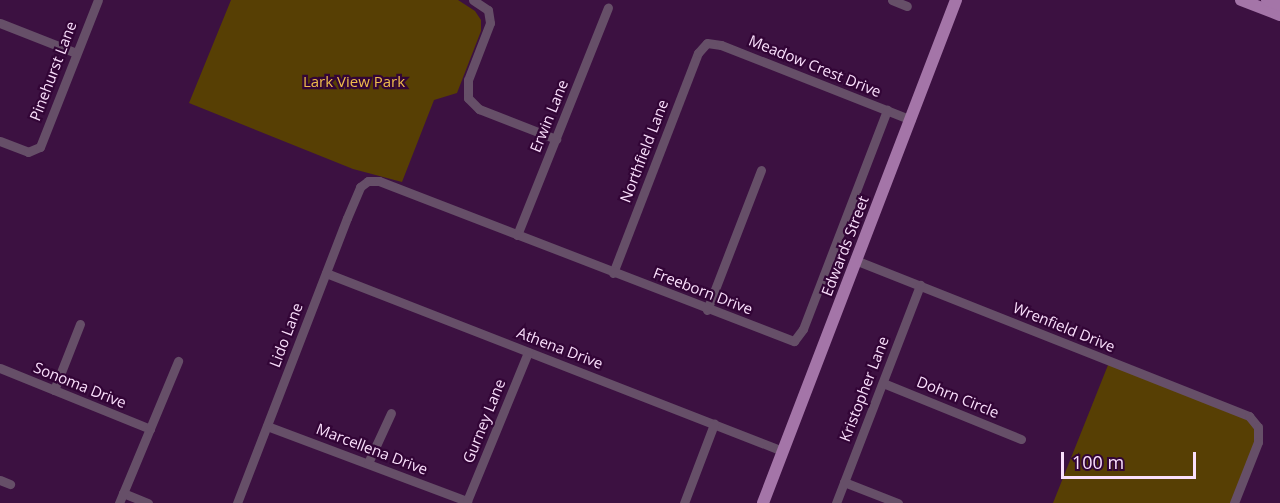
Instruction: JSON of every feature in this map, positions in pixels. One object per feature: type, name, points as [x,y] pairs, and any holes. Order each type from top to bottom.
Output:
[{"type":"main road","name":"Edwards Street","points":[[763,503],[956,0]]},
{"type":"main road","points":[[1241,0],[1280,15]]},
{"type":"main road","points":[[1267,0],[1280,5]]},
{"type":"street","name":"Pinehurst Lane","points":[[0,141],[35,152],[98,0]]},
{"type":"street","points":[[473,0],[488,10],[490,23],[468,80],[468,98],[479,109],[556,139]]},
{"type":"street","points":[[892,0],[907,6]]},
{"type":"street","name":"Erwin Lane","points":[[517,235],[608,8]]},
{"type":"street","points":[[0,23],[76,53]]},
{"type":"street","name":"Meadow Crest Drive","points":[[708,43],[721,45],[911,120]]},
{"type":"street","name":"Northfield Lane","points":[[613,273],[699,53],[708,43]]},
{"type":"street","name":"Freeborn Drive","points":[[368,181],[379,181],[789,340],[800,336],[887,110]]},
{"type":"street","points":[[707,310],[761,170]]},
{"type":"street","name":"Lido Lane","points":[[237,503],[357,193],[368,181]]},
{"type":"street","name":"Wrenfield Drive","points":[[855,260],[1249,416],[1258,427],[1258,442],[1234,503]]},
{"type":"street","name":"Athena Drive","points":[[326,273],[783,451]]},
{"type":"street","name":"Kristopher Lane","points":[[836,503],[920,285]]},
{"type":"street","points":[[54,390],[80,324]]},
{"type":"street","name":"Gurney Lane","points":[[467,501],[528,352]]},
{"type":"street","points":[[119,503],[178,361]]},
{"type":"street","name":"Sonoma Drive","points":[[0,368],[150,429]]},
{"type":"street","name":"Dohrn Circle","points":[[883,383],[1022,439]]},
{"type":"street","points":[[368,464],[391,413]]},
{"type":"street","points":[[684,503],[714,424]]},
{"type":"street","name":"Marcellena Drive","points":[[267,426],[467,501]]},
{"type":"street","points":[[0,480],[10,484]]},
{"type":"street","points":[[844,482],[898,503]]},
{"type":"street","points":[[123,493],[148,503]]},
{"type":"green space","name":"Lark View Park","points":[[231,0],[458,0],[475,11],[481,20],[481,31],[457,93],[434,100],[402,182],[353,169],[189,103]]},
{"type":"green space","points":[[1110,360],[1249,416],[1258,427],[1258,442],[1234,503],[1053,503]]}]
